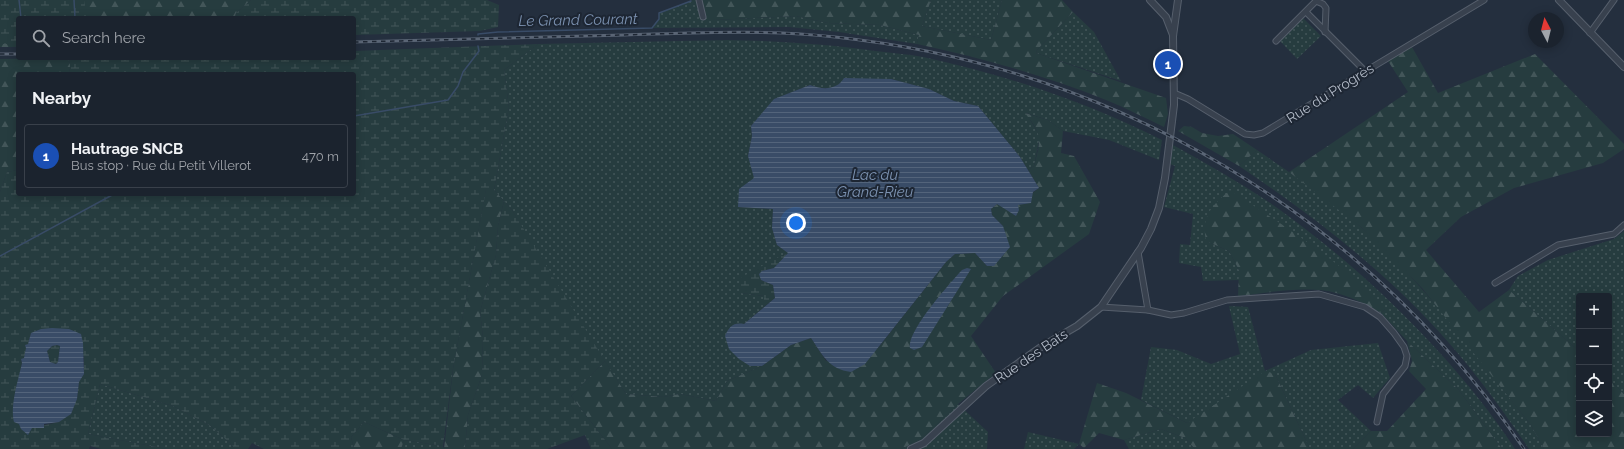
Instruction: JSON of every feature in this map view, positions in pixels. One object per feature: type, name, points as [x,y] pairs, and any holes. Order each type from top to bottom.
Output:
[{"type":"street","points":[[699,0],[703,17]]},
{"type":"street","points":[[1150,0],[1166,17],[1173,36]]},
{"type":"street","points":[[1173,36],[1178,0]]},
{"type":"street","name":"Rue du Progrès","points":[[1174,93],[1188,99],[1236,130],[1245,134],[1254,135],[1273,128],[1484,0]]},
{"type":"street","points":[[1559,0],[1624,67]]},
{"type":"street","points":[[1590,33],[1614,0]]},
{"type":"street","points":[[1276,41],[1316,1],[1324,4],[1326,8],[1325,32]]},
{"type":"street","points":[[1306,12],[1365,71]]},
{"type":"street","name":"Rue des Bats","points":[[911,449],[929,438],[986,386],[1041,347],[1077,326],[1101,308],[1138,252],[1151,229],[1159,208],[1174,93],[1173,36]]},
{"type":"street","points":[[1494,283],[1558,245],[1601,238],[1614,234],[1624,225]]},
{"type":"street","points":[[1138,252],[1148,310]]},
{"type":"street","points":[[1101,308],[1148,310],[1171,315],[1184,313],[1227,300],[1319,294],[1331,296],[1365,307],[1380,317],[1394,333],[1404,347],[1407,356],[1405,366],[1383,394],[1377,422]]},
{"type":"green space","points":[[0,0],[251,0],[236,13],[235,16],[16,16],[16,47],[0,47]]},
{"type":"green space","points":[[0,0],[84,0],[87,16],[16,16],[16,44],[0,44]]},
{"type":"green space","points":[[251,0],[487,0],[499,5],[498,27],[480,31],[356,35],[356,16],[235,16],[236,13]]},
{"type":"green space","points":[[693,0],[699,0],[715,20],[796,16],[828,23],[880,25],[919,35],[917,44],[839,32],[789,27],[652,28],[659,19],[659,13]]},
{"type":"green space","points":[[699,0],[931,0],[922,26],[991,40],[1002,0],[1062,0],[1073,12],[1037,50],[1036,53],[1166,98],[1168,114],[1164,127],[1121,106],[1083,91],[1012,68],[917,44],[919,35],[880,25],[828,23],[796,16],[715,20],[703,17]]},
{"type":"green space","points":[[931,0],[1002,0],[991,40],[922,26]]},
{"type":"green space","points":[[1073,12],[1094,32],[1121,81],[1036,53],[1037,50]]},
{"type":"green space","points":[[1303,18],[1321,36],[1297,59],[1280,41]]},
{"type":"green space","points":[[728,40],[783,42],[905,54],[985,72],[1046,91],[1075,102],[1133,126],[1162,140],[1159,160],[1109,140],[1063,131],[1048,120],[1026,113],[1040,136],[1034,166],[1028,170],[1020,157],[978,106],[954,101],[929,89],[891,79],[840,84],[832,88],[819,88],[810,85],[775,99],[751,126],[752,136],[748,156],[755,178],[739,207],[773,209],[772,228],[777,245],[789,253],[775,260],[769,265],[741,293],[764,296],[764,307],[744,324],[750,366],[762,366],[727,381],[716,401],[680,394],[663,397],[626,394],[562,295],[512,210],[494,190],[509,107],[504,70],[538,44]]},
{"type":"green space","points":[[538,44],[504,70],[509,107],[494,190],[486,190],[453,369],[443,446],[404,440],[364,422],[351,437],[354,449],[264,449],[252,443],[248,449],[233,449],[233,446],[211,426],[173,406],[100,384],[88,434],[167,449],[101,449],[90,446],[89,449],[0,449],[0,192],[7,172],[16,170],[16,196],[356,196],[356,72],[69,72],[68,60],[356,60],[356,51]],"holes":[[[31,333],[84,356],[84,374],[79,381],[77,399],[59,422],[32,428],[13,415],[22,363],[21,359],[24,359]]]},
{"type":"green space","points":[[1412,47],[1438,93],[1535,54],[1624,144],[1624,149],[1603,163],[1514,188],[1461,217],[1426,250],[1479,312],[1509,290],[1576,348],[1576,437],[1612,437],[1612,382],[1624,394],[1624,449],[1544,449],[1531,425],[1422,288],[1361,227],[1289,172],[1408,92],[1388,61]]},
{"type":"green space","points":[[0,59],[68,60],[70,70],[69,72],[16,72],[16,170],[7,172],[0,192]]},
{"type":"green space","points":[[1025,113],[1048,120],[1063,131],[1061,153],[1074,156],[1100,202],[1089,234],[1003,296],[971,336],[996,373],[958,404],[920,440],[901,449],[612,449],[571,396],[605,361],[626,394],[663,397],[680,394],[716,401],[727,381],[762,366],[791,345],[811,338],[826,361],[878,348],[946,262],[955,254],[975,253],[987,266],[1003,226],[992,215],[991,209],[997,204],[1018,204],[1039,188],[1028,170],[1034,166],[1039,143],[1038,132]]},
{"type":"green space","points":[[1184,126],[1192,127],[1202,133],[1218,136],[1233,134],[1257,150],[1239,166],[1178,131]]},
{"type":"green space","points":[[1173,145],[1257,194],[1289,216],[1357,272],[1408,319],[1440,353],[1498,424],[1515,449],[1502,449],[1458,389],[1407,341],[1381,313],[1385,309],[1206,241],[1229,251],[1239,270],[1239,280],[1203,281],[1201,267],[1179,263],[1180,244],[1190,245],[1193,214],[1164,207],[1175,166],[1170,164]]},
{"type":"green space","points":[[1257,150],[1311,187],[1350,217],[1408,273],[1450,322],[1531,425],[1544,449],[1529,449],[1470,368],[1449,343],[1402,293],[1323,226],[1239,166]]},
{"type":"green space","points":[[486,189],[494,190],[504,201],[498,226],[496,255],[480,312],[483,337],[482,375],[468,415],[465,449],[444,449],[453,369]]},
{"type":"green space","points":[[1230,190],[1331,260],[1386,308],[1381,313],[1348,297],[1336,293],[1313,290],[1287,290],[1238,296],[1239,270],[1229,251],[1206,241],[1205,232],[1205,224],[1209,212],[1213,206]]},
{"type":"green space","points":[[504,201],[512,210],[605,361],[571,396],[612,449],[591,449],[585,435],[547,449],[465,449],[468,415],[482,375],[483,337],[480,312],[496,255],[498,226]]},
{"type":"green space","points":[[1624,231],[1624,394],[1612,382],[1612,293],[1576,293],[1576,348],[1509,290],[1518,276],[1548,260],[1614,239]]},
{"type":"green space","points":[[789,253],[774,268],[762,271],[761,280],[773,285],[775,298],[764,307],[764,296],[741,293],[740,278],[770,261]]},
{"type":"green space","points":[[1229,306],[1248,307],[1265,371],[1311,350],[1378,343],[1390,378],[1373,398],[1358,385],[1338,400],[1371,431],[1353,449],[1310,449],[1275,374],[1187,423],[1141,400],[1151,347],[1177,350],[1211,364],[1240,354]]},
{"type":"green space","points":[[1407,341],[1458,389],[1502,449],[1353,449],[1371,431],[1387,431],[1426,389],[1409,371],[1412,361]]},
{"type":"green space","points":[[52,346],[60,346],[58,362],[56,364],[50,362],[47,351]]},
{"type":"green space","points":[[1265,371],[1275,374],[1310,449],[1195,449],[1185,438],[1161,429],[1124,440],[1099,433],[1084,448],[1079,444],[1097,383],[1126,393],[1187,423]]},
{"type":"green space","points":[[100,384],[173,406],[211,426],[233,446],[233,449],[167,449],[88,434]]},
{"type":"green space","points":[[958,404],[988,432],[987,449],[901,449],[920,440]]},
{"type":"green space","points":[[364,422],[404,440],[401,449],[354,449],[351,437]]},
{"type":"green space","points":[[1161,429],[1185,438],[1195,449],[1129,449],[1124,440]]},
{"type":"green space","points":[[1028,432],[1079,444],[1074,449],[1024,449]]},
{"type":"green space","points":[[404,440],[443,446],[444,449],[401,449]]},
{"type":"water","name":"Lac du Grand-Rieu","points":[[844,78],[891,79],[929,89],[954,101],[978,106],[1020,157],[1039,188],[1033,192],[1031,203],[1018,205],[1019,210],[1016,216],[997,204],[991,209],[992,215],[1003,226],[1010,247],[994,266],[987,266],[975,253],[955,254],[946,262],[865,364],[851,372],[837,368],[827,361],[811,338],[791,345],[762,366],[750,366],[739,359],[729,349],[725,336],[732,326],[744,324],[775,298],[773,285],[761,280],[759,274],[762,271],[774,268],[788,253],[777,245],[772,228],[773,209],[738,207],[739,189],[754,178],[748,156],[752,136],[751,126],[774,99],[810,85],[820,88],[834,87]]},
{"type":"water","points":[[967,268],[971,269],[922,347],[914,350],[910,348],[915,331],[930,308],[956,276],[962,270]]},
{"type":"water","points":[[41,329],[69,329],[81,334],[83,343],[84,374],[79,382],[77,399],[71,414],[59,422],[44,424],[44,428],[32,428],[28,435],[21,429],[19,424],[14,422],[13,408],[22,363],[21,359],[24,358],[26,348],[25,345],[28,344],[31,333]],"holes":[[[52,346],[60,346],[58,362],[56,364],[50,362],[47,351]]]},
{"type":"waterway","points":[[19,0],[21,16]]},
{"type":"waterway","points":[[74,0],[75,16]]},
{"type":"waterway","name":"Le Grand Courant","points":[[478,35],[498,32],[652,28],[659,19],[659,13],[691,1]]},
{"type":"waterway","name":"Le Grand Courant","points":[[356,116],[448,100],[458,86],[463,72],[479,51],[478,46]]},
{"type":"waterway","name":"Le Grand Courant","points":[[0,256],[110,196]]},
{"type":"railway","points":[[356,42],[703,33],[782,33],[835,37],[939,54],[1039,81],[1135,119],[1225,166],[1310,224],[1389,290],[1460,365],[1524,449]]},
{"type":"railway","points":[[0,54],[16,54]]},
{"type":"place","name":"Hautrage SNCB","points":[[1168,64]]}]
